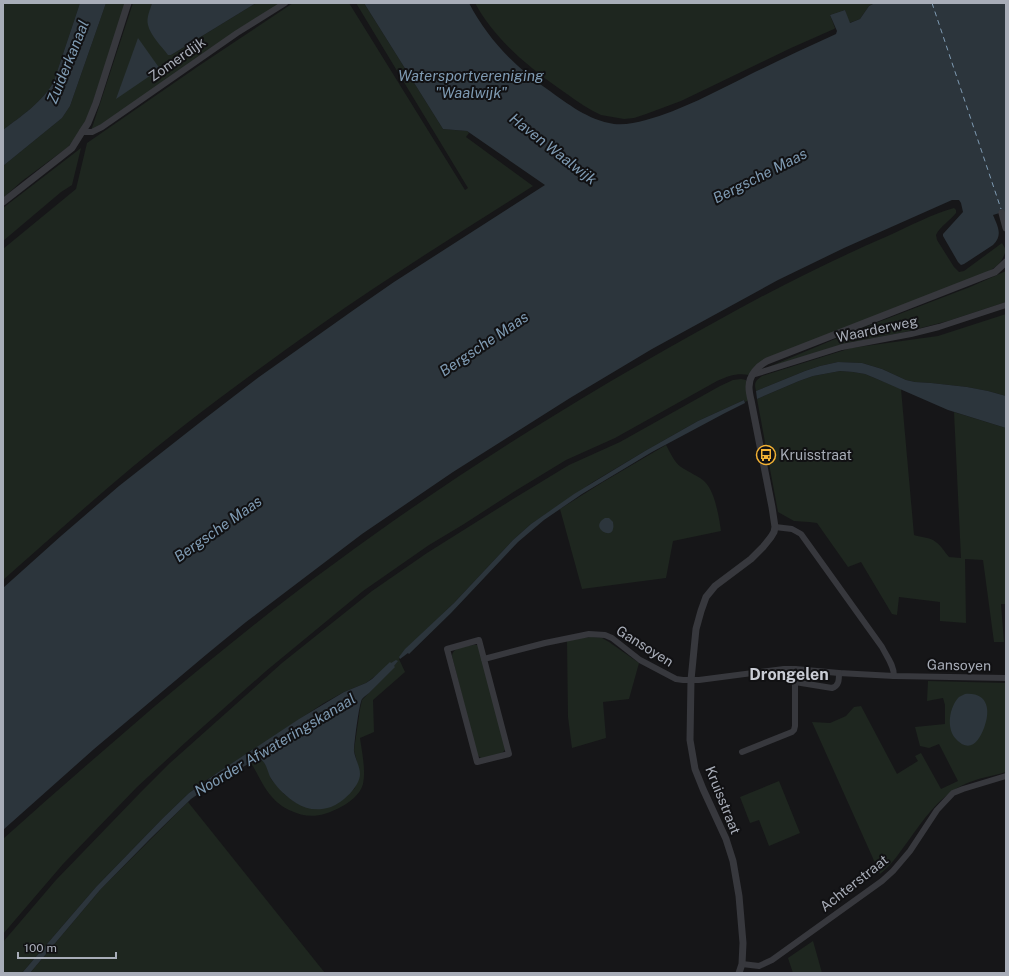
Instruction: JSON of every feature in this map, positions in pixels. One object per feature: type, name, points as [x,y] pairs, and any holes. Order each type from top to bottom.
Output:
[{"type":"street","points":[[3,202],[75,144],[88,123],[96,103],[128,3]]},
{"type":"street","name":"Zomerdijk","points":[[82,132],[92,132],[102,127],[237,33],[286,3]]},
{"type":"street","points":[[1002,213],[1006,228]]},
{"type":"street","points":[[894,676],[892,664],[882,648],[802,534],[792,529],[775,527],[749,387],[750,380],[759,366],[767,361],[987,276],[995,272],[1006,262]]},
{"type":"street","name":"Waarderweg","points":[[752,375],[842,347],[911,334],[939,327],[1006,305]]},
{"type":"street","name":"Kruisstraat","points":[[739,973],[742,964],[744,943],[740,896],[726,839],[695,769],[690,740],[691,680],[696,629],[700,611],[706,597],[715,586],[751,559],[763,547],[774,532],[775,527]]},
{"type":"street","name":"Gansoyen","points":[[484,659],[545,643],[589,634],[599,634],[612,638],[640,660],[658,671],[676,679],[683,680],[699,680],[795,668],[839,673],[894,676],[1006,678]]},
{"type":"street","points":[[479,640],[484,659],[509,754],[477,762],[447,649],[479,640]]},
{"type":"street","points":[[742,752],[794,730],[795,668]]},
{"type":"street","points":[[795,682],[832,688],[838,685],[839,673]]},
{"type":"street","name":"Achterstraat","points":[[742,964],[759,966],[772,960],[882,880],[893,871],[910,851],[937,810],[953,793],[963,788],[1006,776]]},
{"type":"shaded area","points":[[3,3],[80,3],[54,81],[50,88],[38,102],[3,130]]},
{"type":"shaded area","points":[[106,3],[126,3],[89,114],[83,127],[68,147],[22,181],[3,198],[3,166],[62,118],[70,106]]},
{"type":"shaded area","points":[[133,3],[152,3],[148,19],[151,32],[168,54],[171,55],[256,3],[286,3],[90,134]]},
{"type":"shaded area","points":[[293,3],[349,3],[465,190],[468,188],[356,3],[364,3],[443,129],[467,131],[469,133],[466,137],[533,186],[371,290],[301,338],[233,388],[136,464],[3,580],[3,249],[76,189],[87,143]]},
{"type":"shaded area","points":[[475,3],[875,3],[869,6],[860,19],[849,23],[845,10],[830,15],[835,28],[834,29],[681,101],[634,118],[624,119],[601,115],[593,111],[545,78],[511,50],[491,28]]},
{"type":"shaded area","points":[[81,148],[72,185],[61,192],[3,241],[3,208]]},
{"type":"shaded area","points":[[954,208],[956,213],[936,235],[937,240],[954,267],[959,272],[964,271],[1002,243],[1006,250],[1000,263],[995,267],[988,272],[790,350],[749,375],[733,375],[717,381],[615,438],[566,460],[429,545],[363,591],[266,671],[187,741],[137,787],[63,864],[3,934],[3,839],[155,706],[289,597],[380,530],[473,467],[569,406],[666,349],[801,276],[921,220]]},
{"type":"shaded area","points":[[1006,271],[1006,302],[948,321],[901,333],[848,343],[766,368],[847,334],[970,287]]},
{"type":"shaded area","points":[[1006,314],[1006,396],[967,387],[915,382],[862,363],[838,362],[805,371],[756,391],[756,382],[762,376],[851,348],[938,336]]},
{"type":"shaded area","points":[[840,371],[865,374],[901,389],[914,535],[933,540],[949,557],[961,558],[954,412],[1006,428],[1006,604],[1001,604],[1004,642],[994,642],[983,560],[965,559],[966,623],[940,621],[940,602],[899,597],[897,615],[892,614],[861,562],[848,567],[817,523],[794,521],[778,512],[757,399],[813,376]]},
{"type":"shaded area","points":[[733,380],[746,380],[749,400],[745,402],[744,400],[698,421],[645,451],[593,482],[531,524],[513,540],[454,603],[406,649],[399,659],[405,672],[373,700],[374,732],[360,738],[364,767],[363,784],[357,795],[350,801],[343,806],[320,815],[308,816],[296,813],[284,807],[274,799],[266,789],[251,763],[260,759],[264,762],[271,779],[284,794],[296,803],[341,801],[355,788],[358,766],[354,750],[362,700],[394,667],[391,664],[366,683],[344,692],[324,703],[189,793],[96,887],[22,973],[3,973],[3,942],[56,880],[170,763],[282,663],[372,591],[427,553],[513,499],[569,465],[620,442],[720,386]]},
{"type":"shaded area","points":[[666,445],[672,457],[679,465],[703,480],[708,486],[716,505],[721,531],[673,541],[666,578],[582,589],[560,509]]},
{"type":"shaded area","points":[[592,637],[602,638],[639,663],[629,699],[603,702],[606,738],[572,748],[568,717],[567,641]]},
{"type":"shaded area","points":[[478,645],[505,747],[505,750],[501,754],[483,758],[477,755],[452,656],[457,649]]},
{"type":"shaded area","points":[[928,681],[1006,683],[1006,772],[965,784],[941,800],[928,814],[893,862],[880,874],[812,722],[830,723],[846,716],[854,707],[861,706],[897,774],[918,761],[915,756],[921,753],[941,789],[958,781],[939,744],[929,748],[920,746],[915,727],[945,724],[945,705],[943,698],[927,701]]},
{"type":"shaded area","points":[[779,781],[800,833],[769,846],[759,820],[750,823],[740,797]]},
{"type":"shaded area","points":[[188,802],[325,973],[30,973],[100,890]]},
{"type":"shaded area","points":[[813,941],[822,973],[793,973],[788,958]]},
{"type":"water","name":"Zuiderkanaal","points":[[80,3],[106,3],[70,106],[62,118],[3,166],[3,130],[38,102],[50,88],[54,81]]},
{"type":"water","points":[[152,3],[256,3],[171,55],[168,55],[149,29],[148,17]]},
{"type":"water","points":[[364,3],[469,3],[476,16],[493,40],[513,61],[535,80],[571,106],[587,115],[614,124],[630,124],[659,116],[685,106],[836,34],[837,31],[830,15],[845,10],[850,23],[860,19],[869,6],[875,3],[1006,3],[1006,211],[993,215],[999,231],[998,238],[993,245],[961,265],[943,236],[943,234],[963,212],[959,200],[952,200],[844,248],[778,280],[652,349],[570,398],[453,472],[362,534],[246,622],[207,654],[94,749],[3,830],[3,588],[119,486],[259,377],[394,282],[545,185],[467,131],[443,129]]},
{"type":"water","points":[[138,38],[160,69],[116,99]]},
{"type":"water","points":[[838,362],[862,363],[915,382],[967,387],[1006,396],[1006,428],[948,410],[865,374],[853,372],[840,371],[813,376],[757,399],[756,391],[805,371]]},
{"type":"water","points":[[744,400],[745,403],[652,452],[582,494],[544,520],[518,542],[451,613],[409,654],[408,653],[400,659],[399,657],[405,649],[454,603],[513,540],[531,524],[574,494],[645,451],[698,421]]},
{"type":"water","points":[[605,518],[609,518],[613,522],[613,529],[609,533],[602,531],[599,525]]},
{"type":"water","name":"Noorder Afwateringskanaal","points":[[396,660],[398,661],[394,666],[395,667],[362,699],[358,716],[354,751],[360,774],[357,784],[350,794],[335,805],[322,809],[313,809],[300,805],[289,798],[277,787],[270,777],[265,763],[260,759],[217,781],[191,799],[150,839],[100,890],[30,973],[22,973],[96,887],[189,793],[299,719],[344,692],[366,683],[390,662],[391,663]]},
{"type":"water","points":[[965,694],[979,696],[983,699],[987,709],[986,721],[982,733],[977,741],[970,746],[961,743],[956,739],[951,730],[950,724],[953,706],[959,697]]},
{"type":"ferry route","points":[[932,3],[1001,209]]},
{"type":"place","name":"Kruisstraat","points":[[766,455]]},
{"type":"district","name":"Drongelen","points":[[789,674]]},
{"type":"water label","name":"Watersportvereniging \"Waalwijk\"","points":[[471,84]]},
{"type":"water label","name":"Haven Waalwijk","points":[[553,149]]},
{"type":"water label","name":"Bergsche Maas","points":[[760,176]]},
{"type":"water label","name":"Bergsche Maas","points":[[484,344]]},
{"type":"water label","name":"Bergsche Maas","points":[[218,529]]}]
